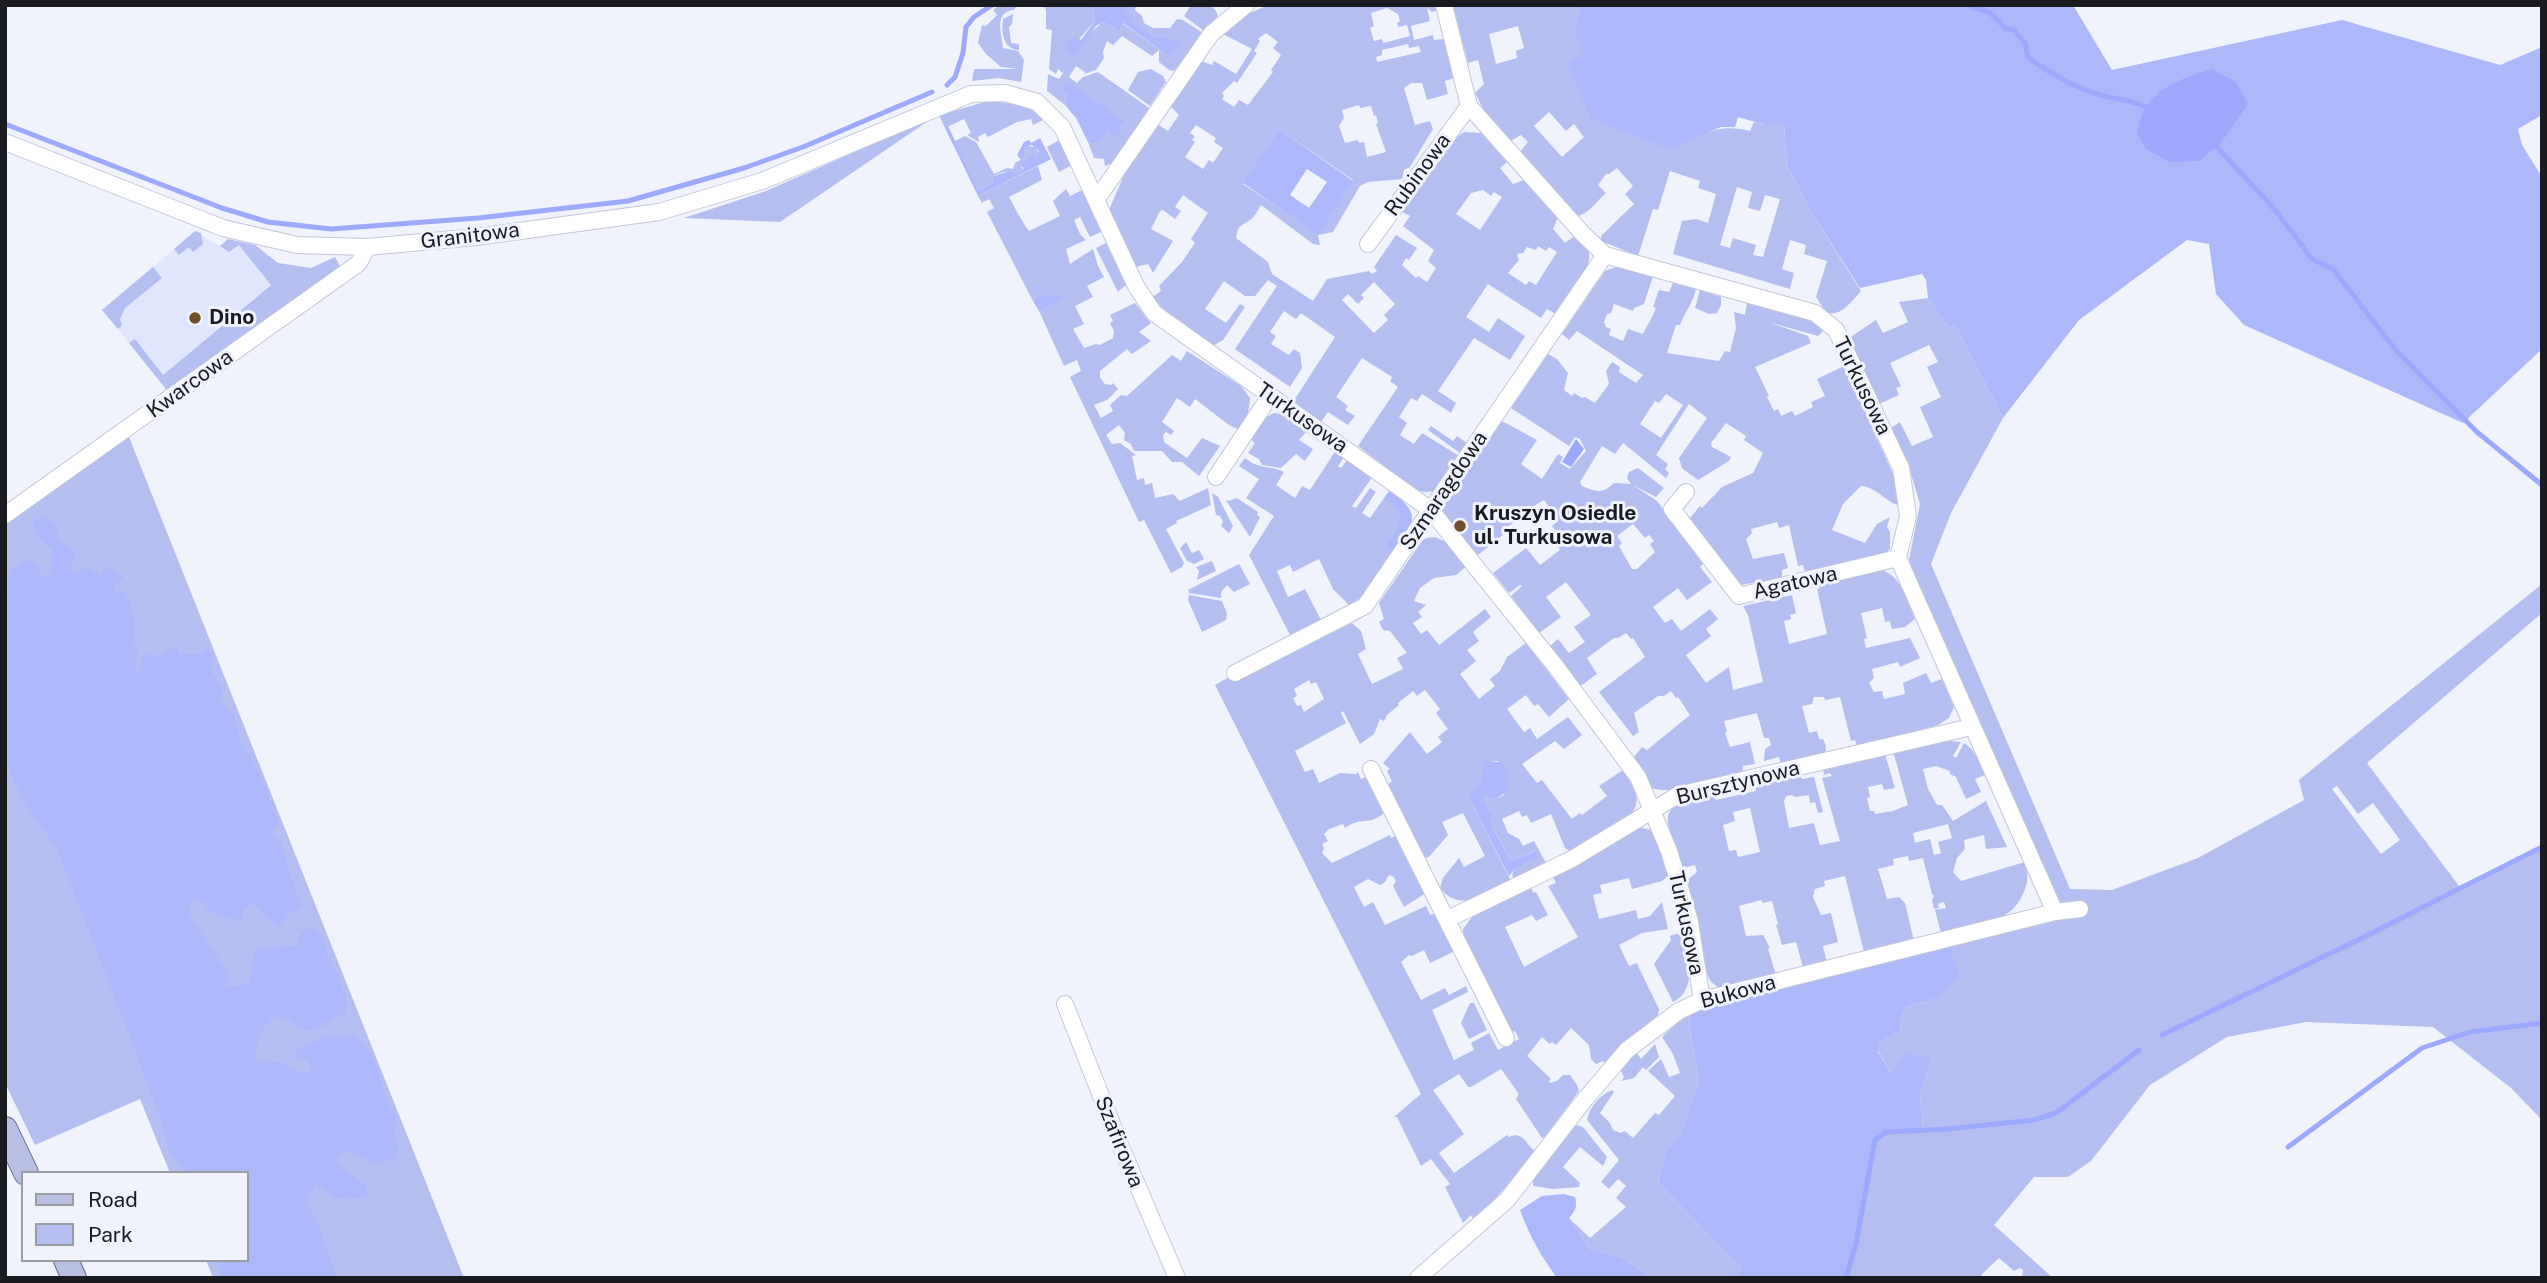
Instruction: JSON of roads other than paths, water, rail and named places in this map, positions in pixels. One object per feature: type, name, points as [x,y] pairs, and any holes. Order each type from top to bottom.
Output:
[{"type":"main road","points":[[5,1129],[25,1171]]},
{"type":"main road","points":[[67,1262],[74,1278]]},
{"type":"street","points":[[1097,199],[1211,34],[1246,5]]},
{"type":"street","name":"Turkusowa","points":[[1444,5],[1469,106],[1582,233],[1605,255],[1815,313],[1836,330],[1901,468],[1908,516],[1898,558]]},
{"type":"street","name":"Turkusowa","points":[[934,110],[971,94],[1005,93],[1037,102],[1062,127],[1136,286],[1154,313],[1431,510],[1557,668],[1639,777],[1670,851],[1690,922],[1702,1000]]},
{"type":"street","name":"Rubinowa","points":[[1368,244],[1469,106]]},
{"type":"street","name":"Granitowa","points":[[5,142],[223,228],[297,245],[367,247],[476,237],[659,212],[762,181],[934,110]]},
{"type":"street","name":"Kwarcowa","points":[[5,515],[359,263],[367,247]]},
{"type":"street","name":"Szmaragdowa","points":[[1235,674],[1365,606],[1605,255]]},
{"type":"street","points":[[1216,477],[1270,396]]},
{"type":"street","name":"Agatowa","points":[[1686,492],[1672,509],[1739,596],[1898,558]]},
{"type":"street","points":[[1898,558],[2055,912]]},
{"type":"street","name":"Bursztynowa","points":[[1448,919],[1573,859],[1678,795],[1971,727]]},
{"type":"street","points":[[1371,769],[1506,1038]]},
{"type":"street","name":"Bukowa","points":[[1418,1278],[1507,1200],[1582,1102],[1627,1049],[1679,1011],[1702,1000],[2055,912],[2080,909]]},
{"type":"street","name":"Szafirowa","points":[[1065,1004],[1121,1147],[1177,1278]]},
{"type":"waterway","points":[[947,85],[955,77],[963,53],[966,27],[974,17],[992,5]]},
{"type":"waterway","points":[[1971,5],[1991,14],[2005,28],[2014,30],[2025,43],[2028,57],[2052,74],[2087,91],[2132,102],[2151,110]]},
{"type":"waterway","points":[[5,124],[222,208],[268,222],[331,229],[478,218],[628,201],[744,168],[803,147],[932,92]]},
{"type":"waterway","points":[[2214,144],[2276,211],[2312,259],[2333,269],[2394,348],[2477,432],[2542,485]]},
{"type":"waterway","points":[[2162,1035],[2542,847]]},
{"type":"waterway","points":[[2288,1147],[2422,1048],[2470,1032],[2542,1023]]},
{"type":"waterway","points":[[1846,1278],[1856,1244],[1875,1140],[1886,1132],[2034,1120],[2056,1113],[2139,1050]]},
{"type":"place","name":"Dino","points":[[195,318]]},
{"type":"place","name":"Kruszyn Osiedle ul. Turkusowa","points":[[1460,526]]}]
